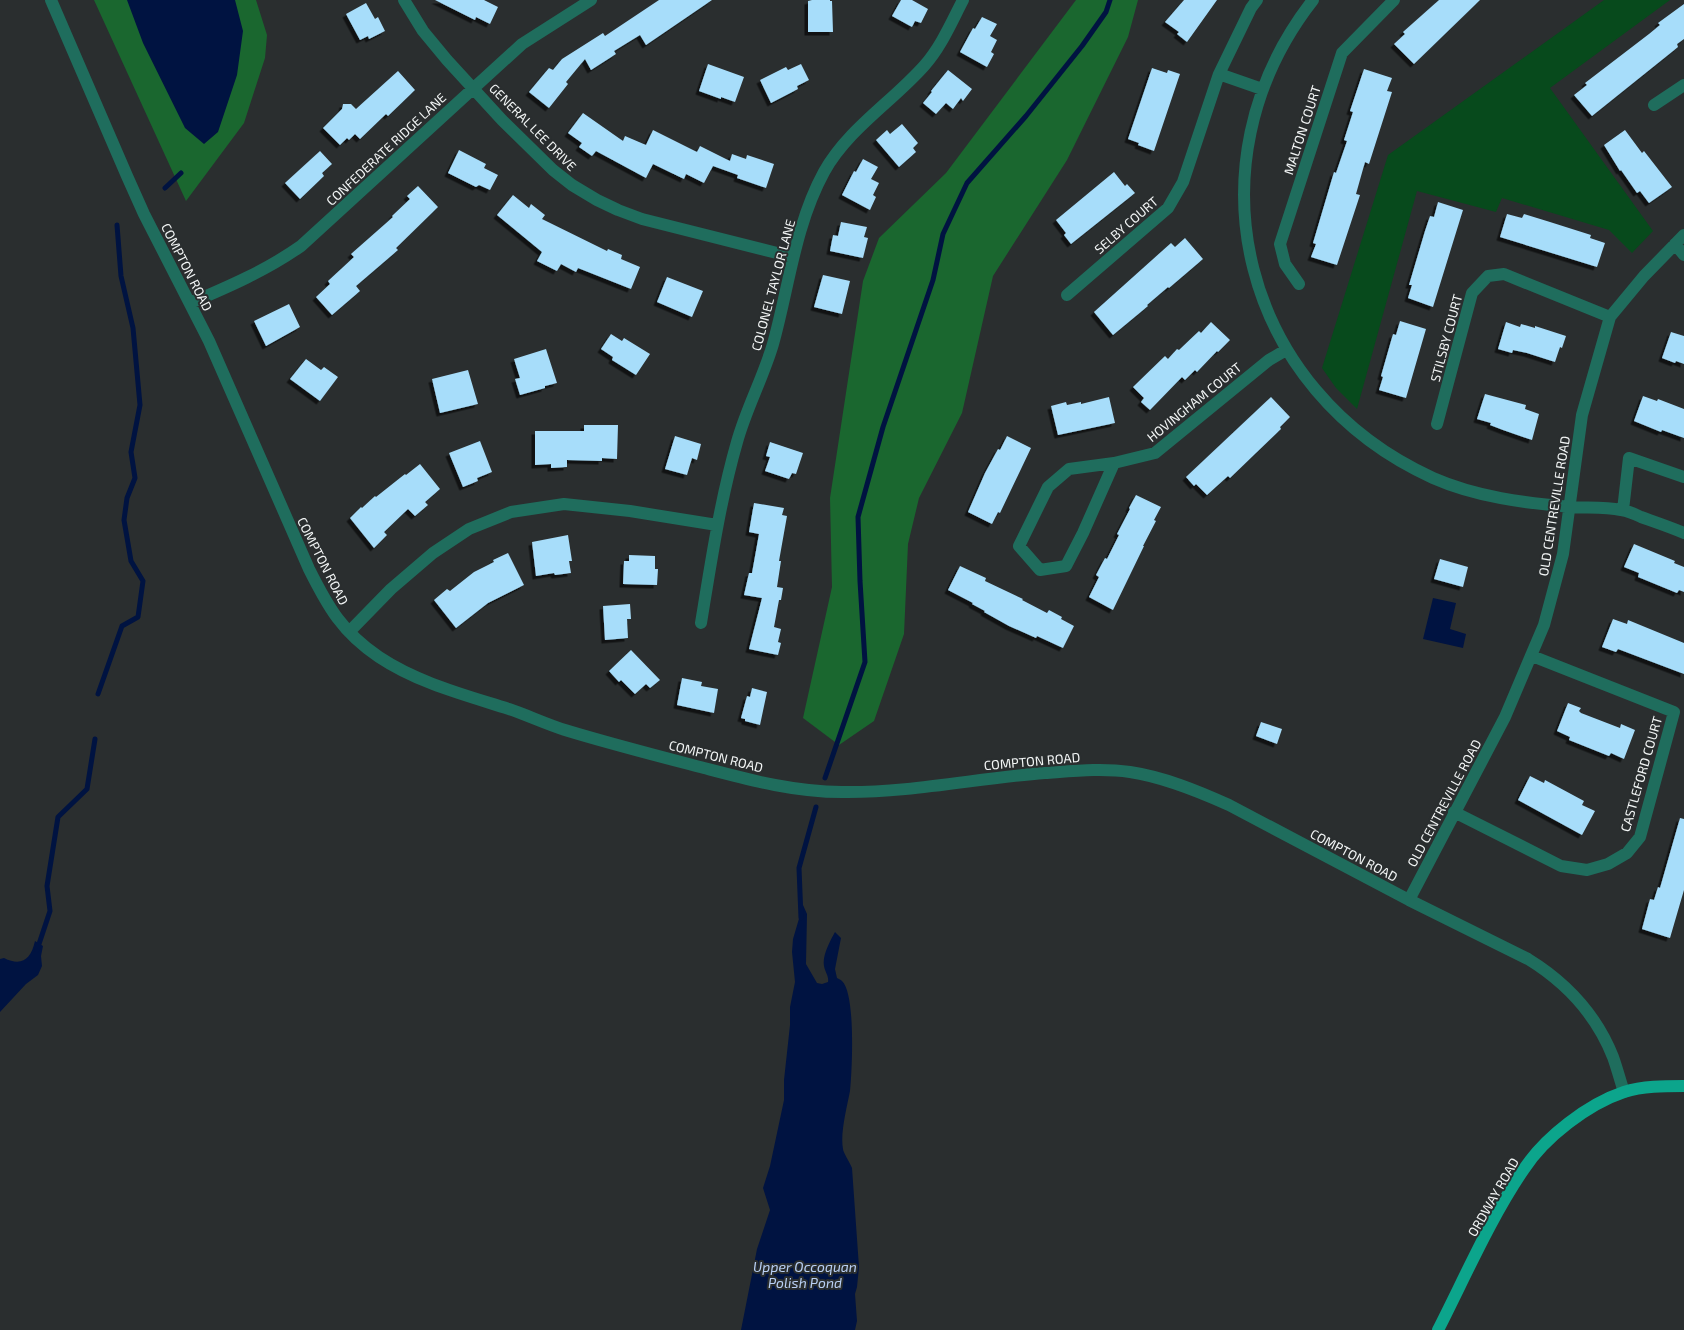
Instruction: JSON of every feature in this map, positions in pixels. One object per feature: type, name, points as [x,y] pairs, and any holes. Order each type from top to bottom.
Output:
[{"type":"main road","points":[[1624,1092],[1658,1086],[1684,1086]]},
{"type":"main road","name":"ORDWAY ROAD","points":[[1438,1330],[1502,1204],[1524,1168],[1560,1130],[1587,1110],[1624,1092]]},
{"type":"street","name":"COMPTON ROAD","points":[[52,0],[141,208],[209,341],[309,569],[327,604],[349,632],[378,656],[400,670],[463,696],[509,709],[562,729],[611,744],[755,781],[804,791],[846,792],[904,789],[1032,774],[1084,770],[1109,770],[1151,777],[1204,794],[1229,805],[1409,900],[1528,959],[1554,976],[1572,992],[1594,1019],[1613,1057],[1624,1092]]},
{"type":"street","name":"GENERAL LEE DRIVE","points":[[404,0],[423,31],[502,120],[553,170],[572,185],[597,200],[642,219],[793,257]]},
{"type":"street","name":"CONFEDERATE RIDGE LANE","points":[[190,303],[234,284],[283,259],[301,246],[522,44],[591,0]]},
{"type":"street","name":"COLONEL TAYLOR LANE","points":[[701,623],[723,493],[737,440],[763,376],[773,345],[787,291],[793,257],[814,193],[825,170],[843,144],[926,64],[946,34],[963,0]]},
{"type":"street","name":"SELBY COURT","points":[[1067,295],[1168,208],[1183,182],[1219,74],[1251,8],[1257,0]]},
{"type":"street","points":[[1314,0],[1285,40],[1262,89],[1250,134],[1244,175],[1245,218],[1251,258],[1257,281],[1269,314],[1286,350],[1303,375],[1331,408],[1363,437],[1399,461],[1435,479],[1471,491],[1523,501],[1570,507],[1623,510],[1684,533]]},
{"type":"street","name":"MALTON COURT","points":[[1299,284],[1285,264],[1280,244],[1342,53],[1394,0]]},
{"type":"street","points":[[1219,74],[1262,89]]},
{"type":"street","points":[[1654,105],[1684,85]]},
{"type":"street","name":"OLD CENTREVILLE ROAD","points":[[1409,900],[1505,717],[1544,625],[1563,554],[1582,415],[1610,317],[1644,276],[1684,235]]},
{"type":"street","points":[[1675,244],[1684,255]]},
{"type":"street","name":"STILSBY COURT","points":[[1437,424],[1472,293],[1488,276],[1504,274],[1610,317]]},
{"type":"street","name":"HOVINGHAM COURT","points":[[1114,463],[1083,533],[1066,566],[1040,570],[1019,546],[1048,487],[1069,469],[1114,463],[1155,453],[1269,360],[1286,350]]},
{"type":"street","points":[[1623,510],[1630,458],[1684,476]]},
{"type":"street","points":[[349,632],[391,589],[433,553],[469,528],[511,512],[564,504],[630,511],[717,525]]},
{"type":"street","name":"CASTLEFORD COURT","points":[[1454,812],[1561,866],[1587,870],[1608,864],[1626,853],[1640,837],[1674,712],[1532,656]]},
{"type":"green space","points":[[94,0],[256,0],[267,35],[265,58],[244,123],[186,201]]},
{"type":"green space","points":[[1076,0],[1138,0],[1128,37],[1067,160],[993,276],[962,413],[919,498],[908,544],[904,634],[874,721],[839,745],[803,718],[832,587],[830,498],[863,281],[879,238],[946,173]]},
{"type":"green space","points":[[1604,0],[1670,0],[1550,88],[1653,231],[1632,253],[1609,230],[1502,198],[1496,212],[1417,191],[1357,409],[1336,388],[1322,368],[1388,155]]},
{"type":"water","points":[[127,0],[235,0],[243,31],[237,75],[218,132],[204,144],[185,128],[143,43]]},
{"type":"water","points":[[1433,598],[1456,603],[1450,629],[1466,634],[1463,648],[1423,639]]},
{"type":"water","name":"Upper Occoquan Polish Pond","points":[[803,905],[807,914],[806,964],[817,983],[822,984],[828,982],[824,966],[824,958],[835,932],[841,938],[835,969],[837,978],[842,981],[846,989],[849,1001],[852,1034],[850,1091],[844,1120],[842,1143],[843,1150],[852,1168],[859,1267],[855,1294],[857,1321],[855,1330],[741,1330],[757,1249],[770,1210],[763,1188],[770,1166],[784,1100],[784,1080],[790,1025],[790,1007],[795,982],[792,952],[793,939]]},
{"type":"water","points":[[35,941],[43,946],[41,956],[42,966],[38,975],[26,984],[0,1012],[0,959],[4,958],[16,962],[25,960],[31,953]]},
{"type":"building","points":[[435,0],[484,0],[498,7],[490,24],[476,17],[475,20]]},
{"type":"building","points":[[659,0],[712,0],[646,45],[640,35],[614,51],[616,54],[591,70],[585,59],[566,82],[568,84],[549,108],[529,92],[549,68],[553,70],[562,59],[603,33],[605,36]]},
{"type":"building","points":[[901,0],[912,0],[928,9],[921,23],[915,21],[912,27],[892,16]]},
{"type":"building","points":[[1184,0],[1217,0],[1187,42],[1177,34],[1179,32],[1165,22]]},
{"type":"building","points":[[1439,0],[1480,0],[1414,64],[1394,44],[1405,34],[1403,32]]},
{"type":"building","points":[[808,1],[832,1],[833,32],[808,32]]},
{"type":"building","points":[[366,3],[375,19],[378,17],[385,31],[369,39],[368,36],[360,40],[346,14]]},
{"type":"building","points":[[1684,4],[1684,39],[1677,44],[1678,47],[1592,116],[1574,95],[1587,85],[1585,83],[1649,34],[1660,25],[1658,23]]},
{"type":"building","points":[[982,17],[997,24],[990,36],[997,40],[991,52],[994,54],[987,67],[960,52],[973,28],[975,29]]},
{"type":"building","points":[[708,64],[744,77],[735,102],[721,97],[721,99],[699,91]]},
{"type":"building","points":[[801,64],[809,80],[797,86],[798,89],[771,103],[760,80],[786,67],[788,70]]},
{"type":"building","points":[[1152,68],[1167,73],[1168,70],[1180,74],[1154,151],[1138,145],[1139,143],[1128,139]]},
{"type":"building","points":[[1364,69],[1392,78],[1387,91],[1392,92],[1369,164],[1365,162],[1356,194],[1360,195],[1337,265],[1311,257],[1316,244],[1313,243],[1334,172],[1336,173],[1347,141],[1344,140],[1353,112],[1350,111]]},
{"type":"building","points":[[948,70],[972,89],[963,101],[961,98],[953,109],[946,103],[936,114],[923,103]]},
{"type":"building","points":[[398,71],[415,90],[388,116],[386,114],[360,139],[355,134],[349,140],[347,138],[340,145],[323,128],[342,109],[343,104],[351,104],[356,109]]},
{"type":"building","points":[[583,113],[623,141],[625,136],[646,145],[653,130],[697,152],[700,146],[730,161],[732,154],[746,159],[747,155],[774,164],[766,188],[737,178],[738,175],[713,166],[704,183],[686,174],[684,179],[653,164],[646,178],[596,151],[592,156],[579,147],[582,143],[568,133]]},
{"type":"building","points":[[902,124],[918,143],[913,148],[916,152],[899,167],[876,140],[887,130],[890,134]]},
{"type":"building","points":[[1625,130],[1642,153],[1644,151],[1672,187],[1649,203],[1640,191],[1637,193],[1621,170],[1620,171],[1604,145]]},
{"type":"building","points":[[459,150],[486,164],[484,168],[498,175],[490,190],[479,185],[476,187],[448,173]]},
{"type":"building","points":[[320,151],[332,164],[322,173],[324,176],[300,199],[285,183]]},
{"type":"building","points":[[863,159],[878,167],[871,179],[879,183],[873,195],[876,197],[870,210],[842,195],[854,171],[856,172]]},
{"type":"building","points":[[1114,172],[1125,186],[1127,184],[1135,193],[1071,244],[1064,235],[1066,233],[1056,220]]},
{"type":"building","points":[[418,186],[438,207],[396,248],[398,250],[356,286],[360,291],[332,315],[316,297],[330,284],[328,281],[354,257],[351,254],[393,217],[392,216],[410,199],[407,196]]},
{"type":"building","points":[[513,195],[529,208],[531,204],[545,215],[542,219],[607,251],[608,249],[622,255],[621,259],[640,267],[631,289],[578,268],[576,272],[561,264],[557,271],[537,261],[542,252],[497,215]]},
{"type":"building","points":[[1438,202],[1463,210],[1433,307],[1408,298],[1412,285],[1409,285],[1425,231],[1430,216],[1434,217]]},
{"type":"building","points":[[1507,214],[1522,218],[1524,214],[1591,235],[1590,238],[1605,243],[1597,267],[1500,237]]},
{"type":"building","points":[[841,222],[867,227],[864,237],[868,238],[863,258],[830,251],[833,235],[838,236]]},
{"type":"building","points":[[1185,238],[1203,259],[1113,335],[1094,312],[1171,243],[1175,247]]},
{"type":"building","points":[[823,275],[850,281],[842,314],[814,307]]},
{"type":"building","points":[[667,277],[703,291],[692,317],[657,302]]},
{"type":"building","points":[[289,304],[300,327],[266,346],[254,321]]},
{"type":"building","points":[[1400,321],[1426,329],[1406,398],[1379,390],[1383,377],[1381,376],[1393,334],[1396,335]]},
{"type":"building","points":[[1211,322],[1230,340],[1197,372],[1195,370],[1185,380],[1182,377],[1150,410],[1141,402],[1144,398],[1133,387],[1165,356],[1168,359],[1177,349],[1179,350],[1199,331],[1201,333]]},
{"type":"building","points":[[1506,322],[1520,327],[1521,324],[1535,328],[1535,326],[1566,336],[1562,348],[1560,347],[1555,362],[1527,353],[1513,350],[1512,353],[1498,349]]},
{"type":"building","points":[[1671,332],[1684,336],[1684,364],[1676,361],[1675,363],[1662,358]]},
{"type":"building","points":[[611,334],[622,341],[624,338],[650,354],[636,375],[612,360],[613,357],[601,349]]},
{"type":"building","points":[[546,349],[557,383],[520,395],[515,379],[520,378],[514,359]]},
{"type":"building","points":[[306,359],[321,370],[324,367],[338,377],[320,401],[290,379]]},
{"type":"building","points":[[468,370],[478,404],[440,413],[432,379]]},
{"type":"building","points":[[1485,394],[1526,405],[1525,409],[1539,414],[1532,440],[1490,425],[1491,423],[1477,419]]},
{"type":"building","points":[[1643,396],[1657,401],[1658,399],[1684,409],[1684,438],[1662,430],[1661,432],[1634,421]]},
{"type":"building","points":[[1109,397],[1115,423],[1058,435],[1051,406],[1066,402],[1067,405],[1081,402],[1081,404]]},
{"type":"building","points":[[1271,397],[1290,417],[1280,427],[1281,429],[1230,478],[1228,476],[1207,495],[1196,484],[1194,486],[1186,477]]},
{"type":"building","points":[[584,425],[618,425],[617,459],[602,458],[602,461],[567,460],[567,467],[551,468],[551,464],[535,465],[535,431],[584,431]]},
{"type":"building","points":[[675,436],[701,444],[697,460],[692,458],[687,475],[665,469]]},
{"type":"building","points":[[1007,436],[1031,448],[1000,513],[998,512],[992,524],[968,512],[985,473]]},
{"type":"building","points":[[480,441],[492,472],[477,478],[478,481],[463,487],[449,453]]},
{"type":"building","points":[[770,442],[803,453],[796,474],[792,473],[789,479],[765,471],[770,457],[766,456]]},
{"type":"building","points":[[420,464],[440,489],[425,502],[428,505],[415,516],[408,509],[384,532],[387,535],[374,548],[350,518],[375,496],[376,497]]},
{"type":"building","points":[[1136,495],[1161,507],[1154,520],[1156,521],[1113,610],[1089,597],[1099,577],[1096,575],[1105,558],[1107,559],[1119,535],[1117,534]]},
{"type":"building","points":[[754,503],[784,508],[782,515],[787,516],[779,561],[781,561],[777,587],[783,588],[774,627],[781,629],[778,642],[781,643],[778,655],[749,649],[762,598],[744,595],[749,573],[752,573],[759,534],[749,532]]},
{"type":"building","points":[[568,535],[572,561],[569,561],[571,573],[555,575],[554,573],[536,576],[532,542]]},
{"type":"building","points":[[1634,544],[1675,561],[1674,563],[1684,567],[1684,592],[1679,590],[1677,593],[1638,577],[1639,573],[1624,567]]},
{"type":"building","points":[[508,553],[524,585],[488,603],[456,628],[434,600],[447,589],[450,591],[474,572],[494,562],[493,560]]},
{"type":"building","points":[[629,555],[655,556],[655,569],[658,569],[657,585],[623,584],[624,561],[629,561]]},
{"type":"building","points":[[1440,559],[1468,567],[1463,587],[1434,579]]},
{"type":"building","points":[[960,566],[986,578],[985,581],[1023,599],[1022,600],[1047,613],[1049,610],[1074,626],[1063,648],[1037,636],[1036,638],[1009,626],[984,612],[985,611],[972,604],[973,603],[948,590]]},
{"type":"building","points":[[630,604],[631,619],[627,619],[628,638],[605,640],[603,606]]},
{"type":"building","points":[[1613,619],[1627,624],[1628,620],[1684,643],[1684,674],[1618,649],[1616,652],[1602,647]]},
{"type":"building","points":[[631,650],[660,680],[650,688],[646,684],[635,694],[621,680],[619,682],[609,671]]},
{"type":"building","points":[[682,678],[702,682],[701,686],[718,689],[714,713],[677,705]]},
{"type":"building","points":[[752,688],[767,692],[760,725],[745,721],[745,719],[741,718],[747,696],[750,697]]},
{"type":"building","points":[[1568,703],[1581,708],[1579,711],[1581,713],[1620,728],[1621,724],[1635,730],[1624,759],[1611,753],[1609,756],[1569,740],[1570,737],[1557,731]]},
{"type":"building","points":[[1261,722],[1282,729],[1277,744],[1256,736]]},
{"type":"building","points":[[1530,776],[1544,783],[1545,780],[1584,801],[1582,805],[1595,811],[1582,835],[1518,800]]},
{"type":"building","points":[[1680,818],[1684,819],[1684,890],[1670,938],[1642,929],[1650,899],[1654,900],[1658,887],[1660,888]]},
{"type":"waterway","points":[[825,778],[865,662],[858,517],[883,427],[933,280],[943,234],[967,183],[1026,116],[1082,46],[1106,12],[1110,0]]},
{"type":"waterway","points":[[165,188],[181,173]]},
{"type":"waterway","points":[[98,694],[122,626],[138,617],[143,581],[131,561],[124,520],[127,498],[135,478],[131,452],[140,405],[133,328],[121,276],[117,225]]},
{"type":"waterway","points":[[37,950],[50,911],[47,886],[58,817],[87,789],[95,739]]},
{"type":"waterway","points":[[801,918],[799,868],[816,807]]}]
